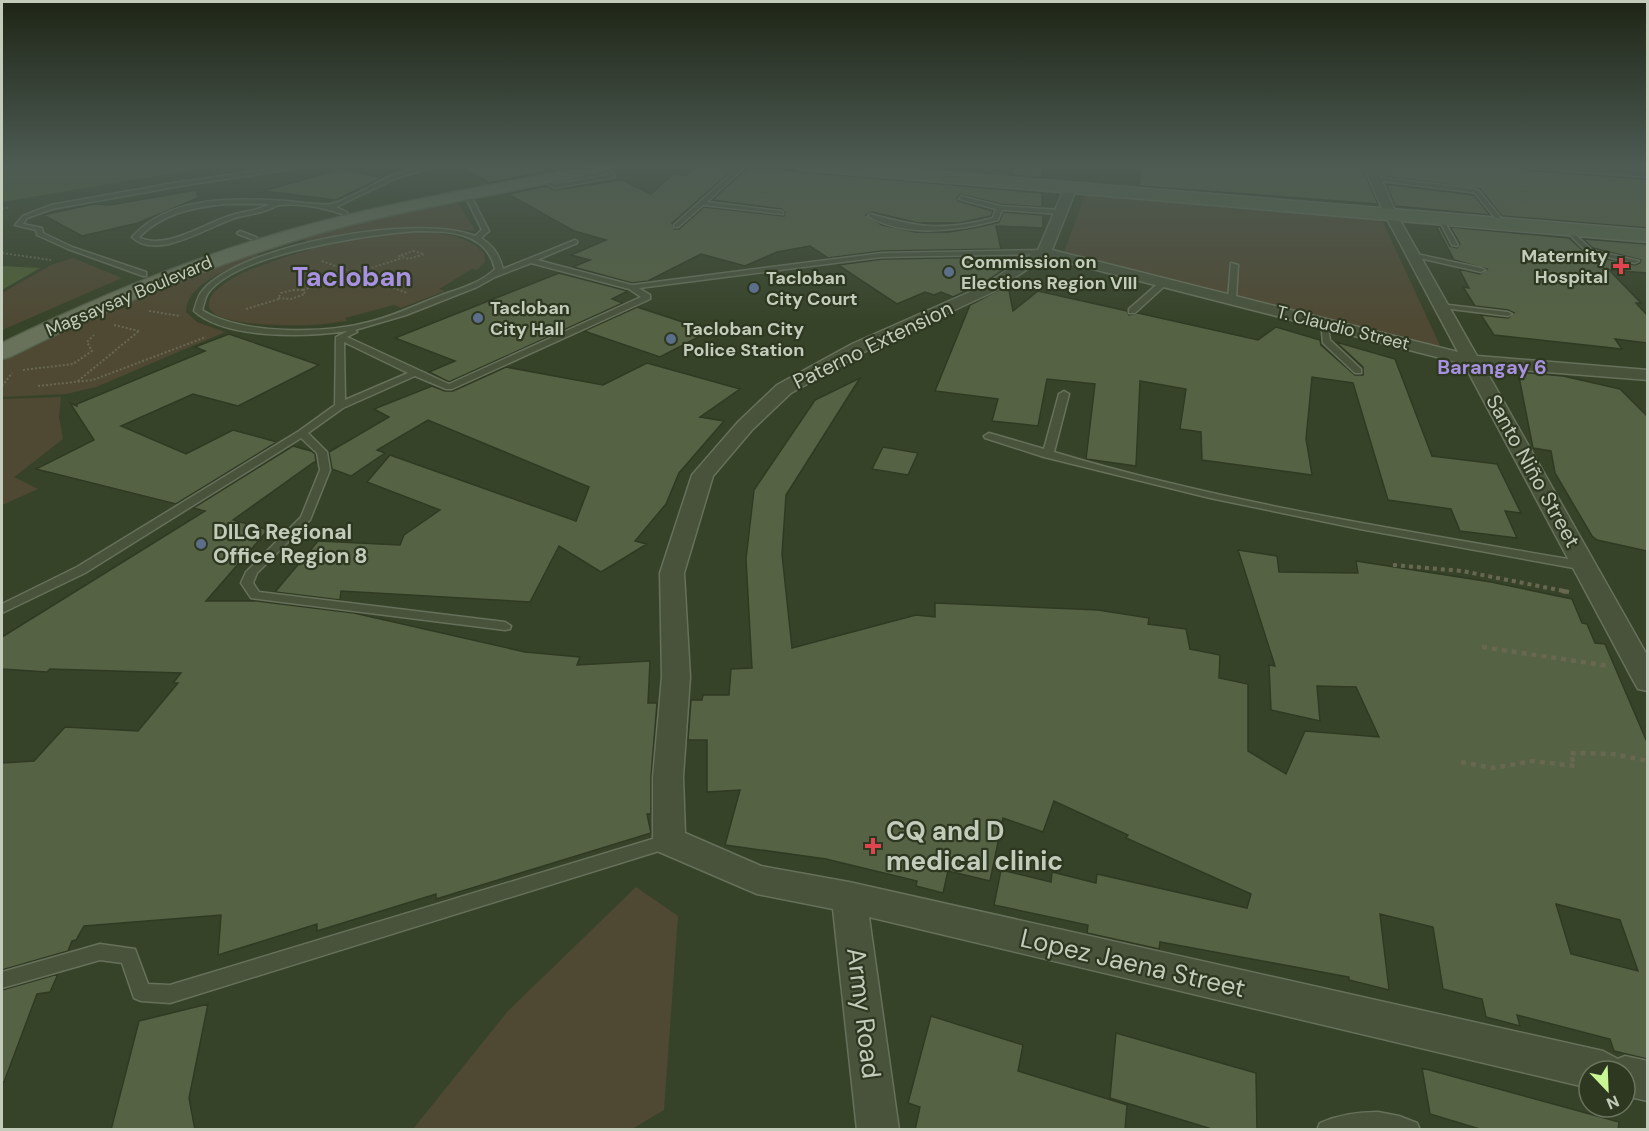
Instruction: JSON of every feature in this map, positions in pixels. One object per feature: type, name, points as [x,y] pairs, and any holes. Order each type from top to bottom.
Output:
[{"type":"main road","name":"Magsaysay Boulevard","points":[[2,352],[149,284],[329,218]]},
{"type":"main road","points":[[1425,218],[1647,236]]},
{"type":"main road","name":"Magsaysay Boulevard","points":[[2,337],[143,274],[263,242]]},
{"type":"street","points":[[1044,252],[1058,218]]},
{"type":"street","name":"Santo Niño Street","points":[[1393,218],[1645,677]]},
{"type":"street","name":"T. Claudio Street","points":[[1044,252],[1473,361],[1647,375]]},
{"type":"street","name":"Paterno Extension","points":[[669,841],[669,777],[676,677],[672,573],[703,475],[745,426],[784,389],[858,348],[987,289],[1044,252]]},
{"type":"street","name":"Lopez Jaena Street","points":[[669,841],[757,880],[849,897],[1577,1065]]},
{"type":"street","name":"Army Road","points":[[849,897],[878,1130]]},
{"type":"lane","points":[[27,218],[18,225],[40,229],[39,234],[47,238],[143,274]]},
{"type":"lane","points":[[163,218],[142,228],[135,237],[141,242],[155,244],[178,239],[230,218]]},
{"type":"lane","points":[[475,239],[486,231],[479,218]]},
{"type":"lane","points":[[676,226],[685,218]]},
{"type":"lane","points":[[876,218],[901,227],[934,229],[970,226],[996,218]]},
{"type":"lane","points":[[1498,218],[1503,224]]},
{"type":"lane","points":[[1440,219],[1455,245]]},
{"type":"lane","points":[[383,321],[361,327],[328,331],[232,327],[212,320],[198,311],[197,304],[202,291],[229,274],[263,242],[306,245],[367,232],[439,229],[475,239],[490,246],[496,254],[499,269],[494,275]]},
{"type":"lane","points":[[1567,229],[1590,252],[1635,261]]},
{"type":"lane","points":[[263,242],[306,245]]},
{"type":"lane","points":[[340,337],[575,242]]},
{"type":"lane","points":[[632,287],[882,255],[1044,252]]},
{"type":"lane","points":[[1415,255],[1481,270]]},
{"type":"lane","points":[[340,337],[415,374],[444,386],[454,385],[645,299],[646,294],[632,287],[529,260]]},
{"type":"lane","points":[[1232,299],[1234,265]]},
{"type":"lane","points":[[1132,310],[1165,282]]},
{"type":"lane","points":[[1443,306],[1508,314]]},
{"type":"lane","points":[[1324,323],[1328,344],[1358,371]]},
{"type":"lane","points":[[340,337],[340,406]]},
{"type":"lane","points":[[2,609],[81,570],[302,433],[340,406],[415,374]]},
{"type":"lane","points":[[1048,455],[1064,394]]},
{"type":"lane","points":[[302,433],[322,452],[325,470],[306,518],[252,572],[247,583],[255,595],[505,626]]},
{"type":"lane","points":[[989,436],[1143,481],[1340,521],[1585,566]]},
{"type":"lane","points":[[2,980],[100,952],[129,955],[141,992],[170,994],[669,841]]},
{"type":"lane","points":[[1328,1130],[1360,1121],[1395,1125],[1410,1130]]},
{"type":"path","points":[[263,242],[430,302]]},
{"type":"path","points":[[303,290],[305,294],[296,298],[278,298],[279,294],[285,292],[303,290],[402,258],[417,258],[424,253],[417,250],[405,252],[400,255],[402,258]]},
{"type":"path","points":[[2,253],[60,261]]},
{"type":"path","points":[[78,382],[139,331],[108,323]]},
{"type":"path","points":[[38,386],[93,380],[232,327]]},
{"type":"path","points":[[2,386],[12,373],[31,368],[73,364],[92,351],[87,342]]},
{"type":"path","points":[[1393,565],[1462,571],[1602,597]]},
{"type":"path","points":[[1482,647],[1511,650],[1645,677]]},
{"type":"path","points":[[1461,762],[1493,768],[1533,761],[1575,765],[1570,753],[1613,754],[1647,761]]},
{"type":"shaded area","points":[[378,218],[467,218],[475,231],[436,227],[400,227],[357,231],[307,241],[298,237]]},
{"type":"shaded area","points":[[1077,218],[1356,218],[1382,220],[1443,352],[1064,252]]},
{"type":"shaded area","points":[[402,232],[446,234],[466,240],[484,253],[485,262],[477,270],[472,269],[439,289],[445,291],[401,308],[394,305],[345,318],[347,321],[316,325],[259,324],[221,317],[210,309],[210,298],[224,284],[248,271],[342,240]]},
{"type":"shaded area","points":[[252,253],[262,256],[215,276],[194,292],[188,302],[186,312],[197,322],[225,332],[96,387],[66,394],[2,397],[2,358],[161,286]]},
{"type":"shaded area","points":[[73,258],[122,278],[2,330],[2,293],[51,265]]},
{"type":"shaded area","points":[[2,266],[40,268],[2,290]]},
{"type":"shaded area","points":[[61,397],[59,417],[63,439],[14,477],[38,489],[2,505],[2,399]]},
{"type":"shaded area","points":[[636,887],[678,916],[664,1110],[632,1129],[413,1129],[508,1011]]},
{"type":"building","points":[[48,218],[151,218],[138,223],[82,236]]},
{"type":"building","points":[[550,218],[678,218],[672,223],[674,229],[679,229],[692,218],[870,218],[882,225],[915,232],[949,232],[999,222],[1001,218],[1043,218],[1043,228],[996,226],[1001,249],[882,251],[828,258],[810,246],[777,252],[745,266],[701,254],[648,281],[632,283],[573,267],[590,260],[571,255],[606,240],[574,231]]},
{"type":"building","points":[[896,218],[983,218],[960,223],[918,223]]},
{"type":"building","points":[[1524,218],[1647,218],[1647,228]]},
{"type":"building","points":[[1436,226],[1440,227],[1450,246],[1457,248],[1460,244],[1450,227],[1569,238],[1588,255],[1635,265],[1641,260],[1593,248],[1583,239],[1647,244],[1647,273],[1609,270],[1641,303],[1636,303],[1647,315],[1647,343],[1615,339],[1622,349],[1494,335],[1481,315],[1508,318],[1514,313],[1508,310],[1475,306],[1463,287],[1469,288],[1459,269],[1480,274],[1487,269],[1454,260]]},
{"type":"building","points":[[1002,257],[1005,269],[982,284],[953,297],[941,292],[934,295],[925,292],[897,304],[838,265],[882,259]]},
{"type":"building","points":[[559,273],[628,291],[612,299],[623,303],[449,382],[429,372],[455,361],[395,338]]},
{"type":"building","points":[[1008,285],[1013,311],[1038,291],[1127,311],[1129,315],[1138,313],[1258,340],[1276,327],[1320,340],[1321,345],[1355,375],[1363,375],[1363,367],[1336,342],[1395,359],[1432,456],[1497,464],[1521,513],[1505,511],[1517,538],[1460,531],[1451,509],[1388,500],[1353,383],[1312,377],[1306,439],[1312,475],[1202,460],[1201,432],[1180,429],[1186,389],[1140,381],[1136,466],[1086,459],[1095,384],[1047,379],[1038,426],[992,421],[998,399],[935,391],[970,305]]},
{"type":"building","points":[[637,307],[710,331],[660,357],[584,331]]},
{"type":"building","points":[[229,334],[319,365],[238,406],[193,394],[121,426],[186,454],[233,430],[277,442],[176,504],[36,469],[94,440],[70,403],[77,406],[77,404],[205,351],[195,347]]},
{"type":"building","points":[[647,363],[740,389],[700,417],[724,421],[679,473],[666,504],[635,541],[647,544],[601,572],[559,546],[530,602],[341,591],[340,600],[275,592],[318,541],[400,545],[404,535],[440,510],[367,482],[390,455],[576,521],[589,487],[428,420],[377,450],[385,453],[351,476],[332,469],[329,452],[389,417],[374,409],[432,386],[445,391],[453,391],[506,367],[603,385]]},
{"type":"building","points":[[1518,372],[1563,376],[1620,389],[1647,416],[1647,551],[1597,540],[1592,536],[1555,473],[1551,451],[1533,448]]},
{"type":"building","points":[[860,378],[786,495],[782,554],[792,648],[916,615],[935,617],[935,603],[1098,610],[1149,618],[1148,624],[1186,629],[1190,649],[1220,655],[1219,678],[1248,684],[1248,751],[1286,774],[1305,731],[1379,737],[1356,687],[1317,686],[1320,721],[1271,710],[1269,665],[1275,666],[1238,550],[1277,556],[1279,572],[1358,573],[1356,561],[1491,582],[1572,599],[1582,623],[1587,624],[1595,643],[1605,644],[1647,742],[1647,1059],[1614,1051],[1610,1039],[1517,1015],[1520,1026],[1486,1017],[1482,999],[1443,989],[1433,927],[1380,914],[1389,990],[1349,980],[1349,977],[1160,942],[1159,949],[1087,933],[1088,925],[994,905],[1001,870],[1051,882],[1052,872],[1096,883],[1097,874],[1247,908],[1251,894],[1126,838],[1128,835],[1054,801],[1043,832],[1003,818],[990,881],[948,871],[943,893],[916,886],[917,881],[826,859],[725,845],[740,790],[707,792],[707,740],[688,740],[691,700],[702,700],[703,695],[729,695],[731,669],[752,668],[746,559],[754,490],[815,400]],"holes":[[[1556,904],[1620,920],[1638,971],[1571,954]]]},
{"type":"building","points":[[293,446],[311,451],[315,454],[316,463],[314,462],[233,520],[268,530],[206,601],[257,601],[354,613],[525,652],[580,657],[577,665],[650,661],[648,703],[657,703],[651,777],[651,814],[647,814],[651,833],[436,899],[436,894],[317,931],[317,924],[218,955],[221,915],[84,926],[76,940],[72,941],[68,951],[2,970],[2,763],[34,761],[65,727],[138,731],[178,683],[173,683],[181,673],[50,669],[47,672],[2,669],[2,637],[205,511],[193,508]]},
{"type":"building","points":[[883,447],[918,453],[908,475],[872,469]]},
{"type":"building","points":[[58,974],[50,992],[37,994],[4,1082],[2,1082],[2,990]]},
{"type":"building","points":[[208,1004],[189,1098],[195,1130],[111,1130],[139,1021]]},
{"type":"building","points":[[931,1016],[1023,1045],[1018,1071],[1127,1105],[1125,1130],[915,1130],[920,1107],[908,1103]]},
{"type":"building","points":[[1116,1033],[1256,1073],[1257,1130],[1215,1130],[1110,1098]]},
{"type":"building","points":[[1422,1068],[1577,1110],[1577,1119],[1608,1119],[1619,1122],[1618,1130],[1483,1130],[1430,1114]]},
{"type":"place","name":"Maternity Hospital","points":[[1621,266]]},
{"type":"place","name":"Commission on Elections Region VIII","points":[[949,272]]},
{"type":"place","name":"Tacloban City Court","points":[[754,288]]},
{"type":"place","name":"Tacloban City Hall","points":[[478,318]]},
{"type":"place","name":"Tacloban City Police Station","points":[[671,339]]},
{"type":"place","name":"DILG Regional Office Region 8","points":[[201,544]]},
{"type":"place","name":"CQ and D medical clinic","points":[[873,846]]},
{"type":"district","name":"Tacloban","points":[[352,277]]},
{"type":"district","name":"Barangay 6","points":[[1492,367]]}]
